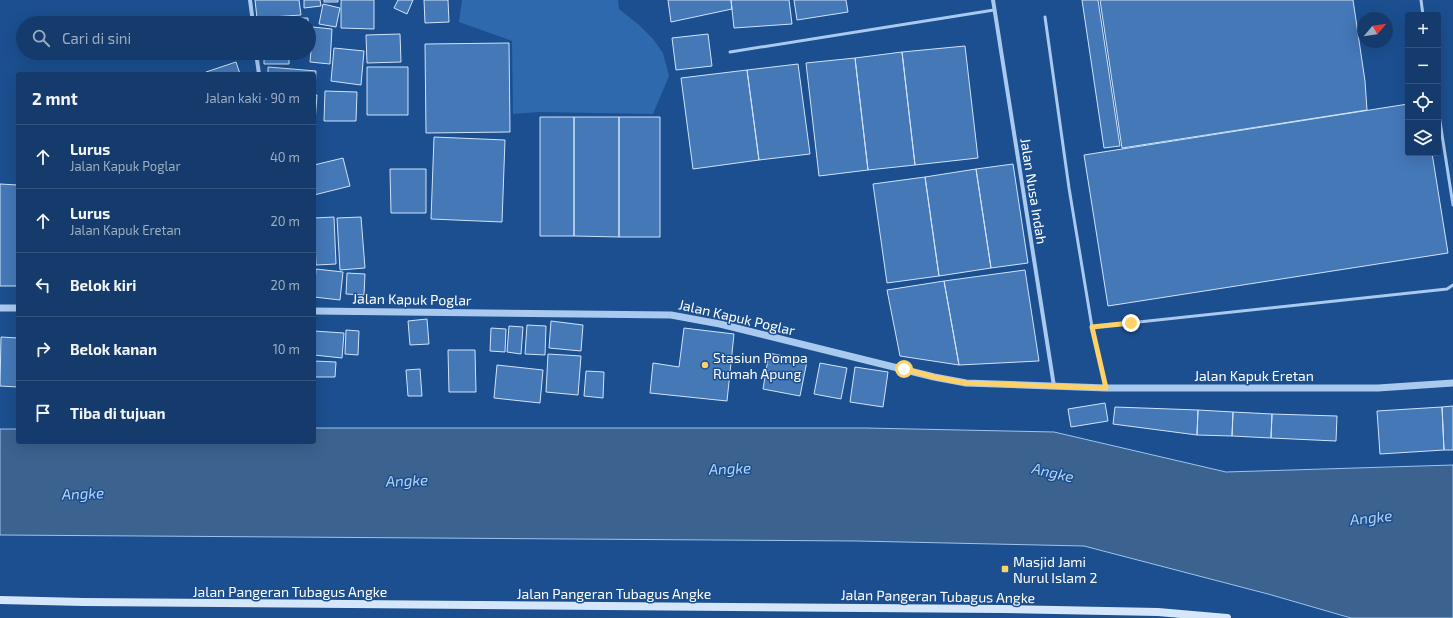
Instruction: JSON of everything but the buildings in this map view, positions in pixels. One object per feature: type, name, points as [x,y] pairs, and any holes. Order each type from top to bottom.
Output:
[{"type":"main road","name":"Jalan Pangeran Tubagus Angke","points":[[0,600],[83,602],[1002,609],[1158,612],[1227,618]]},
{"type":"street","points":[[250,0],[252,16]]},
{"type":"street","name":"Jalan Nusa Indah","points":[[992,0],[1054,386]]},
{"type":"street","points":[[257,60],[259,72]]},
{"type":"street","points":[[0,308],[16,308]]},
{"type":"street","name":"Jalan Kapuk Poglar","points":[[316,311],[671,315],[720,324],[934,377],[966,383],[1054,386]]},
{"type":"street","name":"Jalan Kapuk Eretan","points":[[1054,386],[1106,388],[1378,388],[1453,383]]},
{"type":"lane","points":[[1421,0],[1423,12]]},
{"type":"lane","points":[[730,52],[994,10]]},
{"type":"lane","points":[[1045,17],[1069,188],[1092,327],[1106,388]]},
{"type":"lane","points":[[1440,120],[1453,205]]},
{"type":"lane","points":[[1092,327],[1447,289],[1453,285]]},
{"type":"shaded area","points":[[462,0],[618,0],[619,9],[639,25],[653,39],[663,53],[669,76],[653,114],[539,112],[513,114],[512,41],[459,22]]},
{"type":"water","name":"Angke","points":[[316,428],[866,428],[1054,432],[1226,472],[1453,465],[1453,618],[1351,618],[1268,594],[1084,546],[857,541],[0,535],[0,429],[16,429],[16,444],[316,444]]},
{"type":"place","name":"Stasiun Pompa Rumah Apung","points":[[705,365]]},
{"type":"place","name":"Masjid Jami Nurul Islam 2","points":[[1005,569]]},
{"type":"route","points":[[904,369],[966,383],[1106,388],[1092,327],[1131,323]]}]
